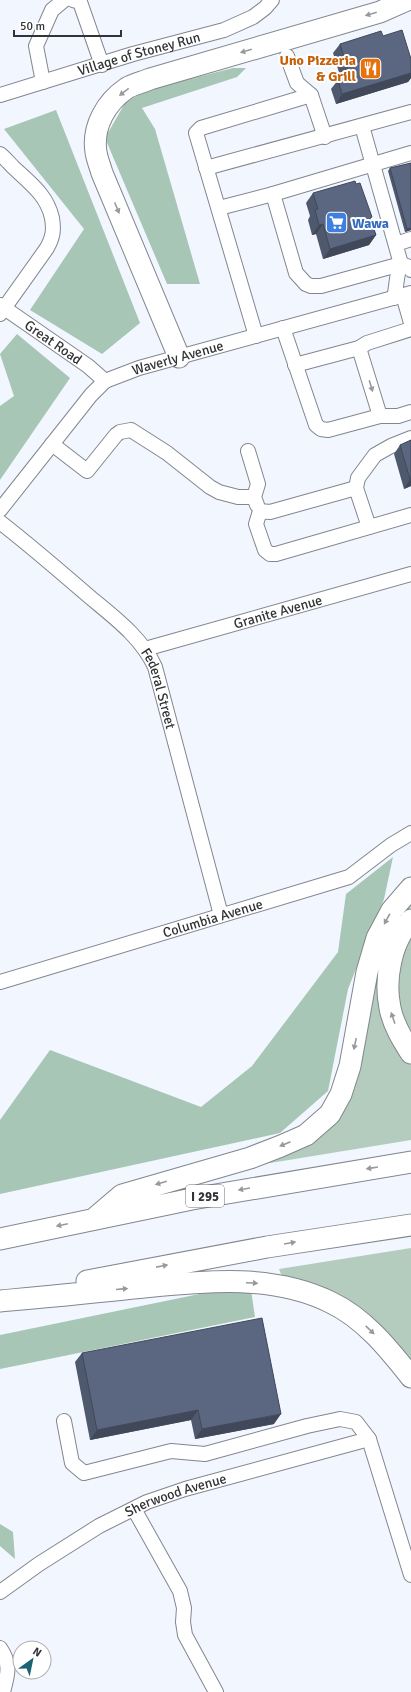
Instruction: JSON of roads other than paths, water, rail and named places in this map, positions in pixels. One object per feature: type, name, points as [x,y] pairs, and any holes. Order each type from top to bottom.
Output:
[{"type":"highway","points":[[179,357],[102,172],[96,152],[96,132],[102,114],[113,100],[127,88],[150,79],[399,2]]},
{"type":"highway","points":[[95,1218],[122,1195],[250,1158],[281,1146],[306,1135],[330,1114],[341,1094],[350,1066],[367,972],[376,938],[392,910],[411,888]]},
{"type":"highway","points":[[411,920],[401,934],[392,958],[388,983],[390,1008],[398,1032],[411,1053]]},
{"type":"highway","name":"I 295","points":[[0,1239],[95,1218],[228,1192],[411,1162]]},
{"type":"highway","points":[[0,1299],[210,1257],[325,1237],[411,1225]]},
{"type":"highway","points":[[0,1299],[191,1282],[228,1281],[264,1283],[298,1290],[330,1301],[357,1318],[379,1339],[411,1378]]},
{"type":"street","points":[[43,82],[36,46],[52,10],[64,0]]},
{"type":"street","points":[[72,0],[80,2],[102,65]]},
{"type":"street","name":"Village of Stoney Run","points":[[0,95],[239,24],[253,17],[265,8],[272,0]]},
{"type":"street","points":[[287,56],[297,83],[312,95],[325,137]]},
{"type":"street","points":[[256,336],[196,134],[200,128],[312,95]]},
{"type":"street","points":[[206,168],[325,137],[411,112]]},
{"type":"street","points":[[362,126],[396,244],[406,267]]},
{"type":"street","points":[[219,208],[273,194],[411,152]]},
{"type":"street","points":[[0,154],[36,187],[44,197],[50,207],[54,229],[49,243],[1,309]]},
{"type":"street","points":[[273,194],[296,273],[306,284],[311,286],[321,286],[406,267]]},
{"type":"street","points":[[396,244],[411,240]]},
{"type":"street","points":[[406,267],[397,272],[397,286],[403,295],[411,323]]},
{"type":"street","name":"Waverly Avenue","points":[[0,510],[91,395],[105,381],[139,368],[403,295]]},
{"type":"street","name":"Great Road","points":[[1,309],[88,366],[105,381]]},
{"type":"street","points":[[283,328],[312,420],[318,428],[328,430],[380,416],[398,416],[411,412]]},
{"type":"street","points":[[295,365],[359,348],[367,343],[411,329]]},
{"type":"street","points":[[359,348],[380,416]]},
{"type":"street","points":[[52,444],[88,471],[116,435],[120,432],[131,430],[167,453],[210,487],[219,492],[238,497],[254,497]]},
{"type":"street","points":[[369,527],[356,488],[358,478],[375,455],[391,446],[411,438]]},
{"type":"street","points":[[248,451],[258,484],[254,497],[260,511],[256,524],[265,550],[270,554],[276,554],[411,515]]},
{"type":"street","points":[[260,511],[270,512],[356,488]]},
{"type":"street","name":"Federal Street","points":[[0,522],[58,569],[121,624],[145,649],[155,667],[222,915]]},
{"type":"street","name":"Granite Avenue","points":[[145,649],[411,574]]},
{"type":"street","name":"Columbia Avenue","points":[[2,981],[349,877],[390,845],[411,833]]},
{"type":"street","points":[[64,1421],[72,1464],[84,1473],[171,1451],[205,1454],[307,1426],[340,1419],[356,1422],[369,1439],[411,1576]]},
{"type":"street","name":"Sherwood Avenue","points":[[0,1592],[39,1564],[92,1530],[147,1502],[185,1489],[369,1439]]},
{"type":"street","points":[[134,1509],[180,1591],[184,1608],[183,1622],[185,1635],[216,1692]]},
{"type":"street","points":[[0,1648],[9,1668],[3,1692]]},
{"type":"place","name":"Uno Pizzeria & Grill","points":[[371,68]]},
{"type":"place","name":"Wawa","points":[[337,223]]}]
